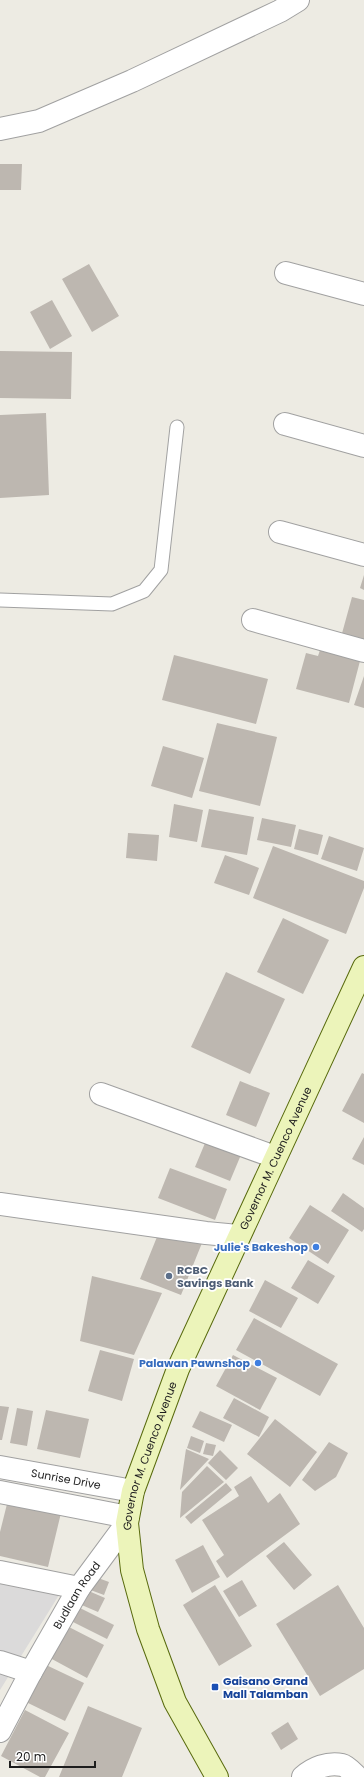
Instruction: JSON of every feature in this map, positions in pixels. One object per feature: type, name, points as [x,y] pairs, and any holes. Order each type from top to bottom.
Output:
[{"type":"main road","name":"Governor M. Cuenco Avenue","points":[[216,1777],[175,1702],[148,1629],[132,1570],[127,1520],[133,1491],[178,1369],[238,1236],[364,967]]},
{"type":"street","points":[[0,130],[38,121],[132,81],[280,11],[298,0]]},
{"type":"street","points":[[286,273],[364,294]]},
{"type":"street","points":[[285,424],[364,446]]},
{"type":"street","points":[[280,532],[364,555]]},
{"type":"street","points":[[253,620],[364,651]]},
{"type":"street","points":[[101,1094],[275,1157]]},
{"type":"street","points":[[0,1204],[206,1233],[238,1236]]},
{"type":"street","name":"Sunrise Drive","points":[[0,1467],[133,1491]]},
{"type":"street","points":[[0,1492],[127,1520]]},
{"type":"street","name":"Budlaan Road","points":[[0,1731],[31,1672],[79,1588],[127,1520]]},
{"type":"street","points":[[0,1572],[79,1588]]},
{"type":"street","points":[[0,1662],[31,1672]]},
{"type":"street","points":[[303,1777],[311,1770],[328,1765],[343,1765],[357,1777]]},
{"type":"lane","points":[[0,600],[112,604],[144,591],[161,570],[177,427]]},
{"type":"shaded area","points":[[0,1581],[59,1595],[0,1690]]},
{"type":"building","points":[[0,164],[22,164],[21,190],[0,190]]},
{"type":"building","points":[[89,264],[119,316],[92,332],[62,279]]},
{"type":"building","points":[[52,300],[72,336],[50,349],[30,312]]},
{"type":"building","points":[[0,351],[72,352],[71,399],[0,398]]},
{"type":"building","points":[[46,413],[49,495],[0,498],[0,415]]},
{"type":"building","points":[[364,575],[364,590],[360,588]]},
{"type":"building","points":[[352,597],[364,600],[364,643],[341,637]]},
{"type":"building","points":[[321,647],[360,661],[349,703],[296,689],[306,653],[318,656]]},
{"type":"building","points":[[174,655],[268,679],[256,724],[162,700]]},
{"type":"building","points":[[364,676],[364,708],[354,705]]},
{"type":"building","points":[[217,723],[277,737],[260,806],[199,791]]},
{"type":"building","points":[[163,746],[204,758],[192,798],[151,786]]},
{"type":"building","points":[[174,804],[203,810],[197,842],[169,837]]},
{"type":"building","points":[[209,809],[254,817],[247,855],[201,847]]},
{"type":"building","points":[[262,818],[296,825],[291,847],[257,840]]},
{"type":"building","points":[[299,829],[323,835],[318,855],[294,849]]},
{"type":"building","points":[[128,833],[159,835],[157,861],[126,858]]},
{"type":"building","points":[[329,836],[364,848],[357,871],[321,859]]},
{"type":"building","points":[[273,846],[364,881],[364,888],[346,934],[253,898]]},
{"type":"building","points":[[225,855],[259,868],[249,895],[214,883]]},
{"type":"building","points":[[283,918],[329,940],[303,994],[257,972]]},
{"type":"building","points":[[226,972],[285,999],[250,1074],[191,1047]]},
{"type":"building","points":[[362,1073],[364,1074],[364,1123],[342,1111]]},
{"type":"building","points":[[240,1081],[270,1093],[256,1127],[226,1115]]},
{"type":"building","points":[[208,1136],[243,1150],[230,1181],[195,1167]]},
{"type":"building","points":[[364,1137],[364,1165],[352,1159]]},
{"type":"building","points":[[170,1168],[227,1189],[215,1220],[158,1198]]},
{"type":"building","points":[[343,1193],[364,1208],[364,1229],[362,1232],[331,1211]]},
{"type":"building","points":[[310,1205],[349,1230],[328,1264],[289,1238]]},
{"type":"building","points":[[161,1227],[202,1243],[181,1295],[140,1279]]},
{"type":"building","points":[[308,1260],[335,1276],[318,1304],[291,1288]]},
{"type":"building","points":[[92,1276],[162,1293],[134,1355],[80,1341]]},
{"type":"building","points":[[265,1280],[298,1298],[281,1328],[249,1311]]},
{"type":"building","points":[[254,1318],[338,1364],[320,1396],[236,1350]]},
{"type":"building","points":[[100,1350],[134,1359],[122,1401],[88,1391]]},
{"type":"building","points":[[233,1355],[277,1378],[260,1410],[216,1386]]},
{"type":"building","points":[[234,1398],[269,1417],[259,1437],[223,1418]]},
{"type":"building","points":[[0,1406],[9,1407],[2,1440],[0,1440]]},
{"type":"building","points":[[17,1408],[33,1411],[27,1446],[10,1443]]},
{"type":"building","points":[[46,1410],[89,1419],[80,1458],[37,1449]]},
{"type":"building","points":[[200,1411],[232,1425],[224,1442],[192,1427]]},
{"type":"building","points":[[275,1419],[317,1452],[290,1487],[247,1454]]},
{"type":"building","points":[[191,1436],[204,1441],[200,1453],[187,1448]]},
{"type":"building","points":[[329,1442],[348,1453],[336,1477],[315,1491],[302,1480]]},
{"type":"building","points":[[206,1443],[216,1445],[213,1456],[203,1454]]},
{"type":"building","points":[[186,1449],[209,1459],[180,1490]]},
{"type":"building","points":[[220,1450],[238,1468],[226,1480],[208,1463]]},
{"type":"building","points":[[207,1466],[224,1482],[180,1518],[182,1492]]},
{"type":"building","points":[[251,1476],[268,1503],[280,1493],[300,1524],[227,1578],[216,1561],[224,1555],[202,1520],[239,1496],[234,1487]]},
{"type":"building","points":[[226,1483],[232,1490],[191,1524],[185,1517]]},
{"type":"building","points":[[8,1500],[61,1513],[48,1567],[0,1556],[0,1532]]},
{"type":"building","points":[[284,1542],[312,1575],[294,1590],[266,1556]]},
{"type":"building","points":[[203,1545],[220,1577],[192,1593],[175,1560]]},
{"type":"building","points":[[90,1575],[109,1582],[104,1595],[85,1588]]},
{"type":"building","points":[[242,1580],[257,1606],[239,1617],[223,1591]]},
{"type":"building","points":[[215,1585],[252,1646],[219,1666],[183,1605]]},
{"type":"building","points":[[338,1585],[364,1628],[364,1669],[320,1696],[276,1624]]},
{"type":"building","points":[[84,1589],[105,1598],[98,1612],[77,1603]]},
{"type":"building","points":[[76,1606],[114,1625],[107,1639],[69,1620]]},
{"type":"building","points":[[67,1626],[104,1645],[87,1678],[50,1658]]},
{"type":"building","points":[[44,1664],[84,1683],[65,1721],[26,1702]]},
{"type":"building","points":[[88,1706],[142,1728],[122,1777],[59,1777]]},
{"type":"building","points":[[25,1710],[69,1733],[45,1777],[40,1777],[1,1756]]},
{"type":"building","points":[[288,1722],[298,1739],[281,1750],[271,1733]]},
{"type":"place","name":"Julie's Bakeshop","points":[[316,1247]]},
{"type":"place","name":"RCBC Savings Bank","points":[[169,1276]]},
{"type":"place","name":"Palawan Pawnshop","points":[[258,1363]]},
{"type":"place","name":"Gaisano Grand Mall Talamban","points":[[215,1687]]}]
